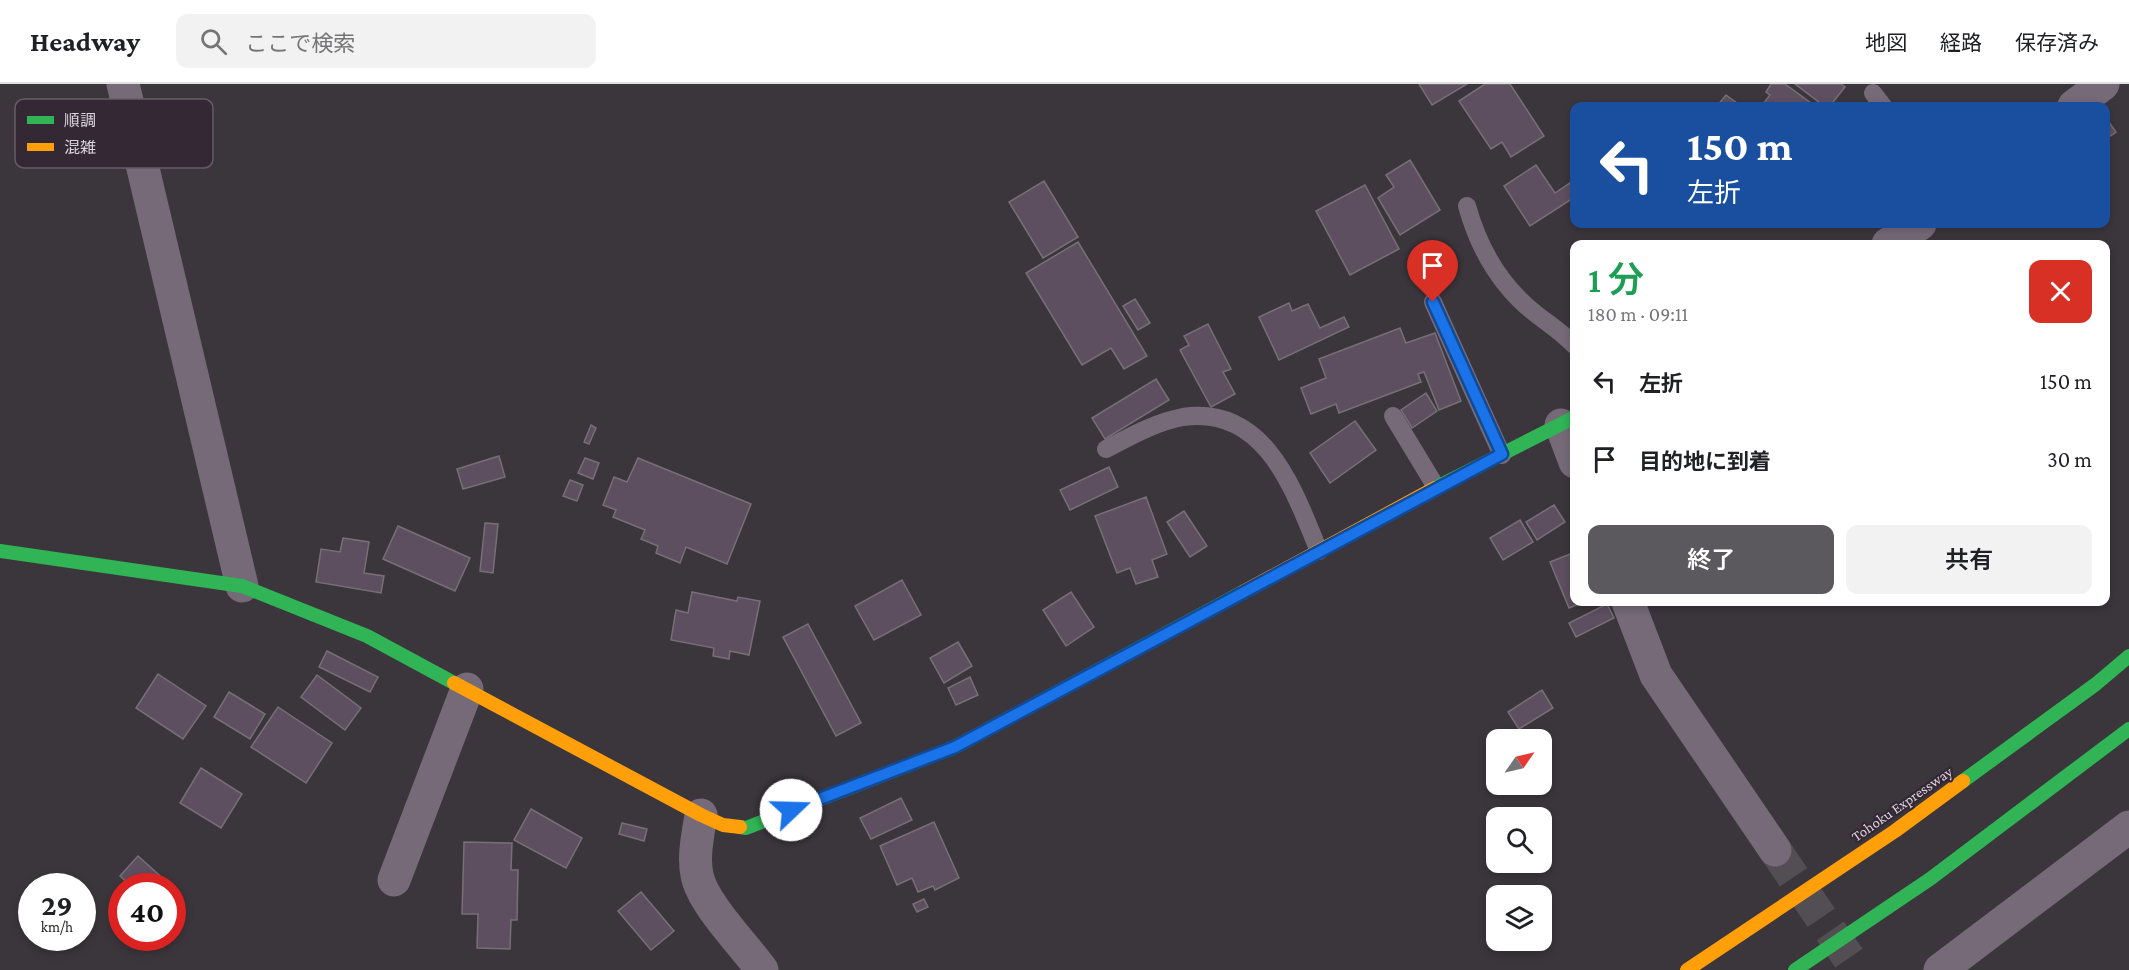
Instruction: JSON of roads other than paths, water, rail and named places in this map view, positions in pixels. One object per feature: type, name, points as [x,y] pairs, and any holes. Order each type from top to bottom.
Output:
[{"type":"main road","points":[[0,551],[242,586],[367,636],[701,815],[723,825],[746,828],[955,747],[1436,487],[1568,421]]},
{"type":"main road","name":"Tohoku Expressway","points":[[1687,970],[1895,831],[2096,684],[2129,656]]},
{"type":"main road","points":[[1795,970],[1930,879],[2129,729]]},
{"type":"street","points":[[123,84],[127,99]]},
{"type":"street","points":[[2079,102],[2103,84]]},
{"type":"street","points":[[143,168],[242,586]]},
{"type":"street","points":[[1894,240],[1914,228]]},
{"type":"street","points":[[1630,606],[1656,675],[1775,850]]},
{"type":"street","points":[[394,880],[466,689]]},
{"type":"street","points":[[701,815],[695,850],[696,876],[705,897],[762,970]]},
{"type":"street","points":[[1940,970],[2129,827]]},
{"type":"lane","points":[[1467,206],[1475,237],[1492,267],[1511,291],[1570,341]]},
{"type":"lane","points":[[1433,302],[1502,454]]},
{"type":"lane","points":[[1393,416],[1436,487]]},
{"type":"lane","points":[[1106,449],[1149,427],[1183,417],[1207,417],[1247,432],[1255,436],[1273,455],[1291,484],[1319,551]]},
{"type":"tunnel","points":[[1775,850],[1857,970]]}]
